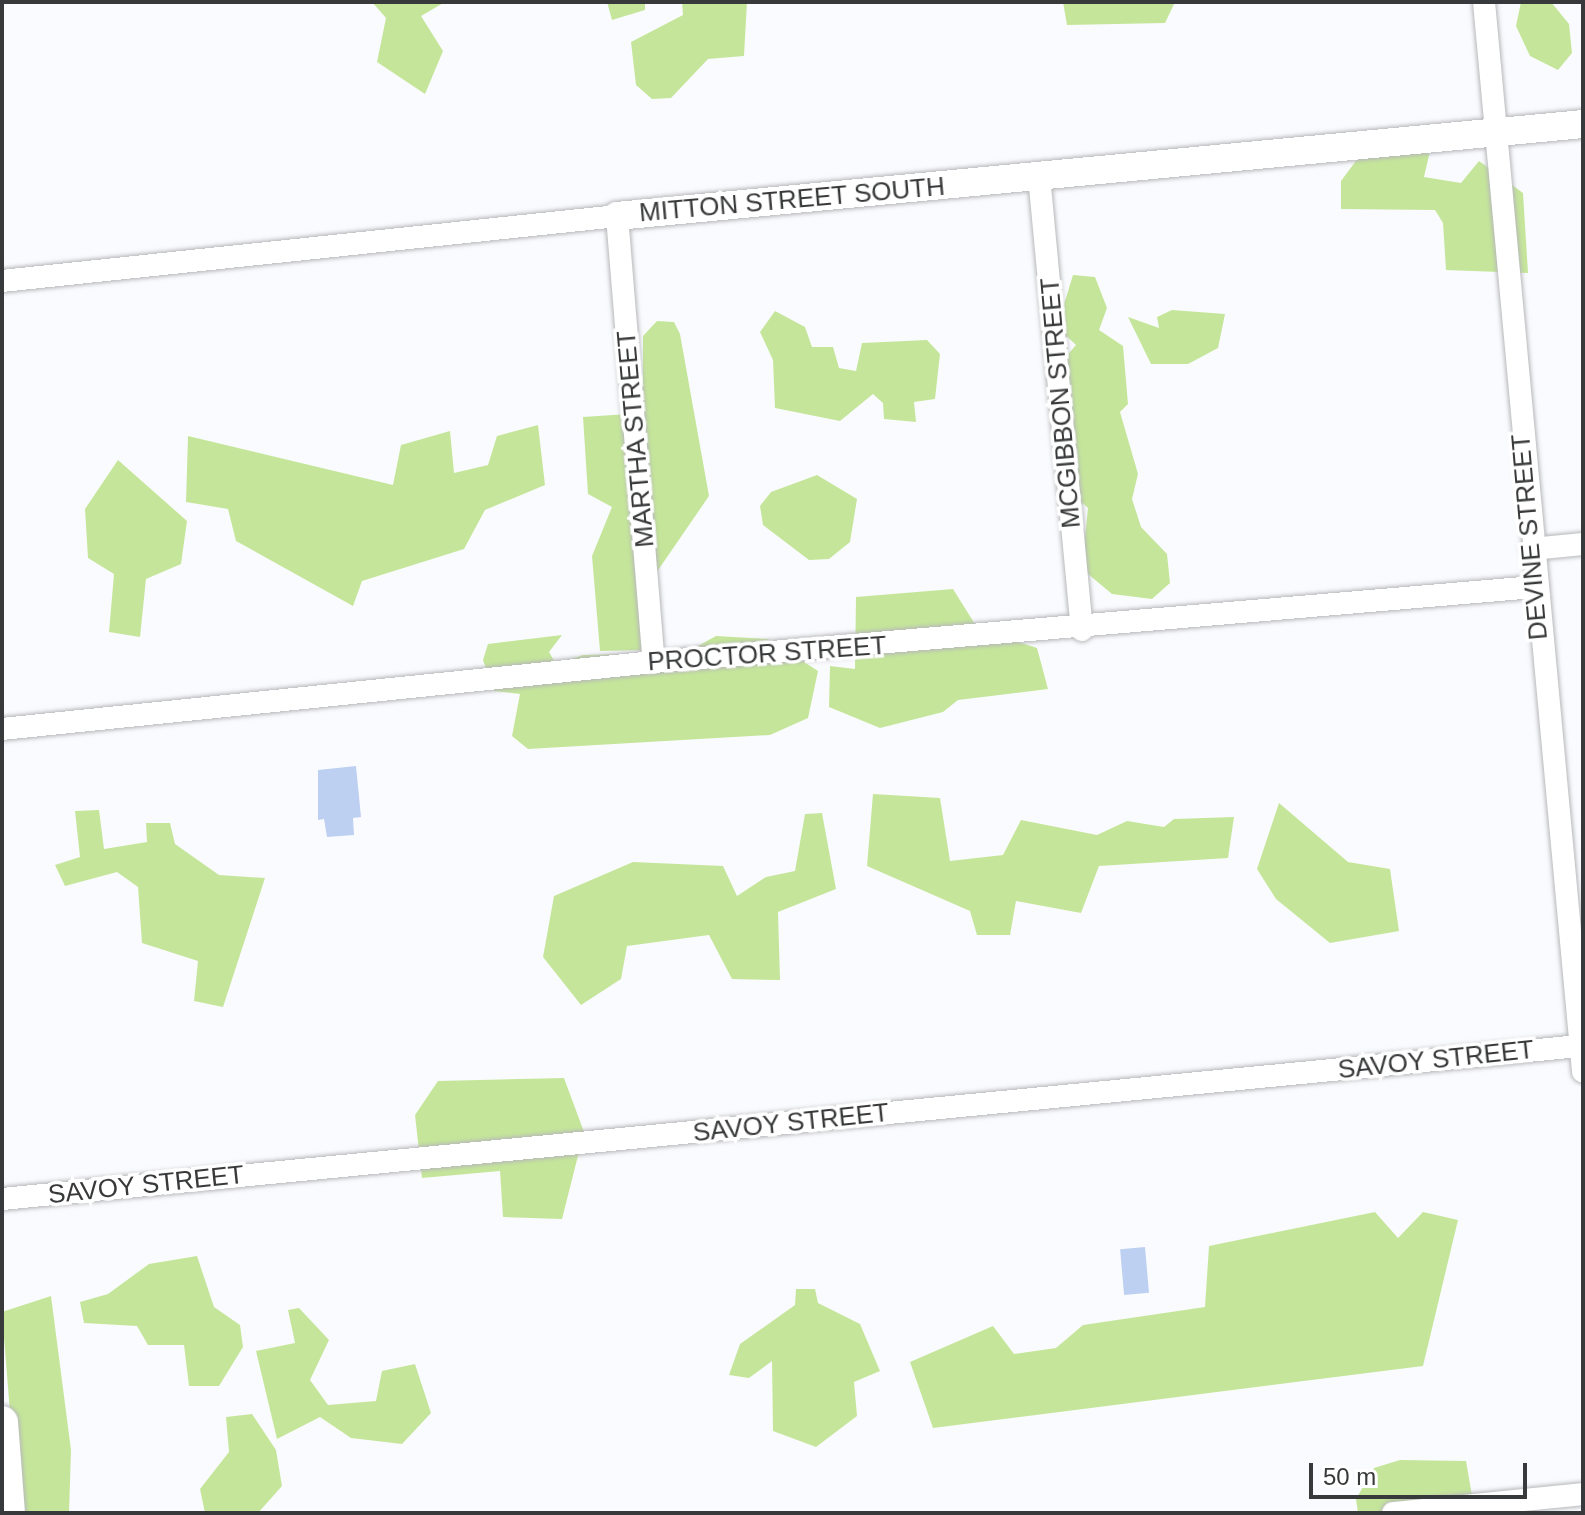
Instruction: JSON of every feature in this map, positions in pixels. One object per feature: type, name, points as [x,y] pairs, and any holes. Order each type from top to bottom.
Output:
[{"type":"main road","points":[[2,1422],[9,1513]]},
{"type":"street","name":"DEVINE STREET","points":[[1484,2],[1492,132],[1534,587],[1578,964],[1583,1071]]},
{"type":"street","name":"MITTON STREET SOUTH","points":[[2,281],[617,216],[1583,124]]},
{"type":"street","name":"MCGIBBON STREET","points":[[1039,176],[1082,630]]},
{"type":"street","name":"MARTHA STREET","points":[[617,216],[654,662]]},
{"type":"street","points":[[1532,549],[1583,544]]},
{"type":"street","name":"PROCTOR STREET","points":[[2,729],[654,662],[1082,630],[1534,587]]},
{"type":"street","name":"SAVOY STREET","points":[[2,1199],[1580,1046]]},
{"type":"street","points":[[1393,1513],[1583,1494]]},
{"type":"green space","points":[[372,2],[445,2],[421,16],[443,51],[425,94],[377,62],[386,18]]},
{"type":"green space","points":[[607,2],[645,2],[645,10],[612,20]]},
{"type":"green space","points":[[682,2],[747,2],[744,56],[708,59],[671,98],[652,99],[636,85],[631,42],[683,15]]},
{"type":"green space","points":[[1063,2],[1175,2],[1165,23],[1067,25]]},
{"type":"green space","points":[[1521,2],[1551,2],[1569,24],[1572,53],[1558,70],[1530,56],[1516,26]]},
{"type":"green space","points":[[1432,142],[1424,177],[1461,183],[1479,161],[1523,193],[1528,273],[1446,270],[1443,223],[1435,210],[1341,209],[1341,181],[1361,154]]},
{"type":"green space","points":[[1073,275],[1095,277],[1107,308],[1099,330],[1123,346],[1128,404],[1120,412],[1138,474],[1132,499],[1141,527],[1167,554],[1170,583],[1152,599],[1112,594],[1082,569],[1088,508],[1063,485],[1052,373],[1076,345],[1057,327]]},
{"type":"green space","points":[[1172,310],[1225,314],[1218,348],[1188,364],[1151,364],[1128,317],[1159,328],[1157,317]]},
{"type":"green space","points":[[775,311],[805,327],[812,347],[833,347],[839,368],[856,371],[862,343],[927,340],[940,354],[935,399],[914,402],[916,422],[884,419],[883,403],[873,394],[840,421],[775,408],[773,360],[760,332]]},
{"type":"green space","points":[[657,321],[674,322],[680,334],[709,496],[654,576],[645,650],[600,651],[592,556],[612,507],[588,494],[583,417],[643,413],[643,336]]},
{"type":"green space","points":[[538,425],[545,485],[485,510],[464,549],[362,581],[353,606],[236,541],[228,509],[186,502],[188,436],[393,485],[401,445],[450,431],[454,473],[488,465],[497,436]]},
{"type":"green space","points":[[118,460],[187,521],[181,564],[146,579],[140,637],[109,632],[114,574],[88,558],[85,509]]},
{"type":"green space","points":[[817,475],[857,499],[850,542],[829,559],[809,560],[763,525],[760,506],[771,492]]},
{"type":"green space","points":[[953,589],[978,629],[1037,648],[1048,689],[958,700],[943,712],[880,728],[829,707],[830,666],[855,669],[856,597]]},
{"type":"green space","points":[[562,635],[549,652],[556,664],[583,655],[644,654],[651,672],[716,636],[768,639],[818,671],[808,718],[770,735],[528,749],[512,736],[520,694],[494,691],[483,660],[488,644]]},
{"type":"green space","points":[[873,794],[940,798],[950,861],[1003,855],[1021,820],[1097,835],[1127,821],[1164,827],[1174,819],[1234,817],[1228,858],[1099,866],[1081,913],[1016,901],[1010,935],[977,935],[970,911],[867,866]]},
{"type":"green space","points":[[1279,803],[1348,862],[1390,869],[1399,931],[1330,943],[1276,899],[1257,869]]},
{"type":"green space","points":[[99,810],[104,849],[147,842],[146,823],[170,823],[175,844],[219,875],[265,878],[223,1007],[194,1001],[198,961],[142,943],[138,887],[117,872],[65,886],[55,865],[80,857],[75,811]]},
{"type":"green space","points":[[822,813],[836,889],[778,912],[780,980],[732,979],[709,935],[627,946],[621,979],[581,1005],[543,957],[554,896],[633,862],[723,866],[737,896],[766,877],[795,871],[805,814]]},
{"type":"green space","points":[[564,1078],[584,1132],[562,1219],[503,1217],[500,1171],[422,1178],[415,1115],[438,1081]]},
{"type":"green space","points":[[1375,1212],[1398,1238],[1423,1212],[1458,1220],[1423,1366],[933,1428],[910,1362],[993,1326],[1014,1354],[1056,1348],[1083,1325],[1205,1307],[1209,1246]]},
{"type":"green space","points":[[197,1256],[214,1307],[240,1325],[243,1347],[219,1386],[189,1386],[184,1345],[148,1345],[137,1326],[84,1323],[80,1302],[108,1294],[149,1264]]},
{"type":"green space","points":[[796,1289],[815,1289],[818,1303],[860,1324],[880,1371],[854,1382],[857,1416],[816,1447],[773,1431],[772,1361],[749,1378],[729,1375],[740,1344],[795,1305]]},
{"type":"green space","points":[[51,1296],[71,1450],[69,1513],[18,1513],[2,1312]]},
{"type":"green space","points":[[299,1308],[329,1340],[310,1380],[328,1405],[376,1401],[382,1371],[415,1364],[431,1413],[402,1444],[351,1438],[320,1417],[277,1439],[256,1351],[295,1343],[288,1310]]},
{"type":"green space","points":[[252,1414],[276,1450],[282,1486],[258,1513],[205,1513],[200,1489],[229,1452],[226,1417]]},
{"type":"green space","points":[[1400,1460],[1466,1461],[1475,1513],[1358,1513],[1356,1499],[1374,1468]]},
{"type":"water","points":[[356,766],[361,817],[353,818],[354,835],[327,837],[324,819],[318,820],[318,770]]},
{"type":"water","points":[[1145,1247],[1149,1293],[1124,1295],[1120,1249]]}]
